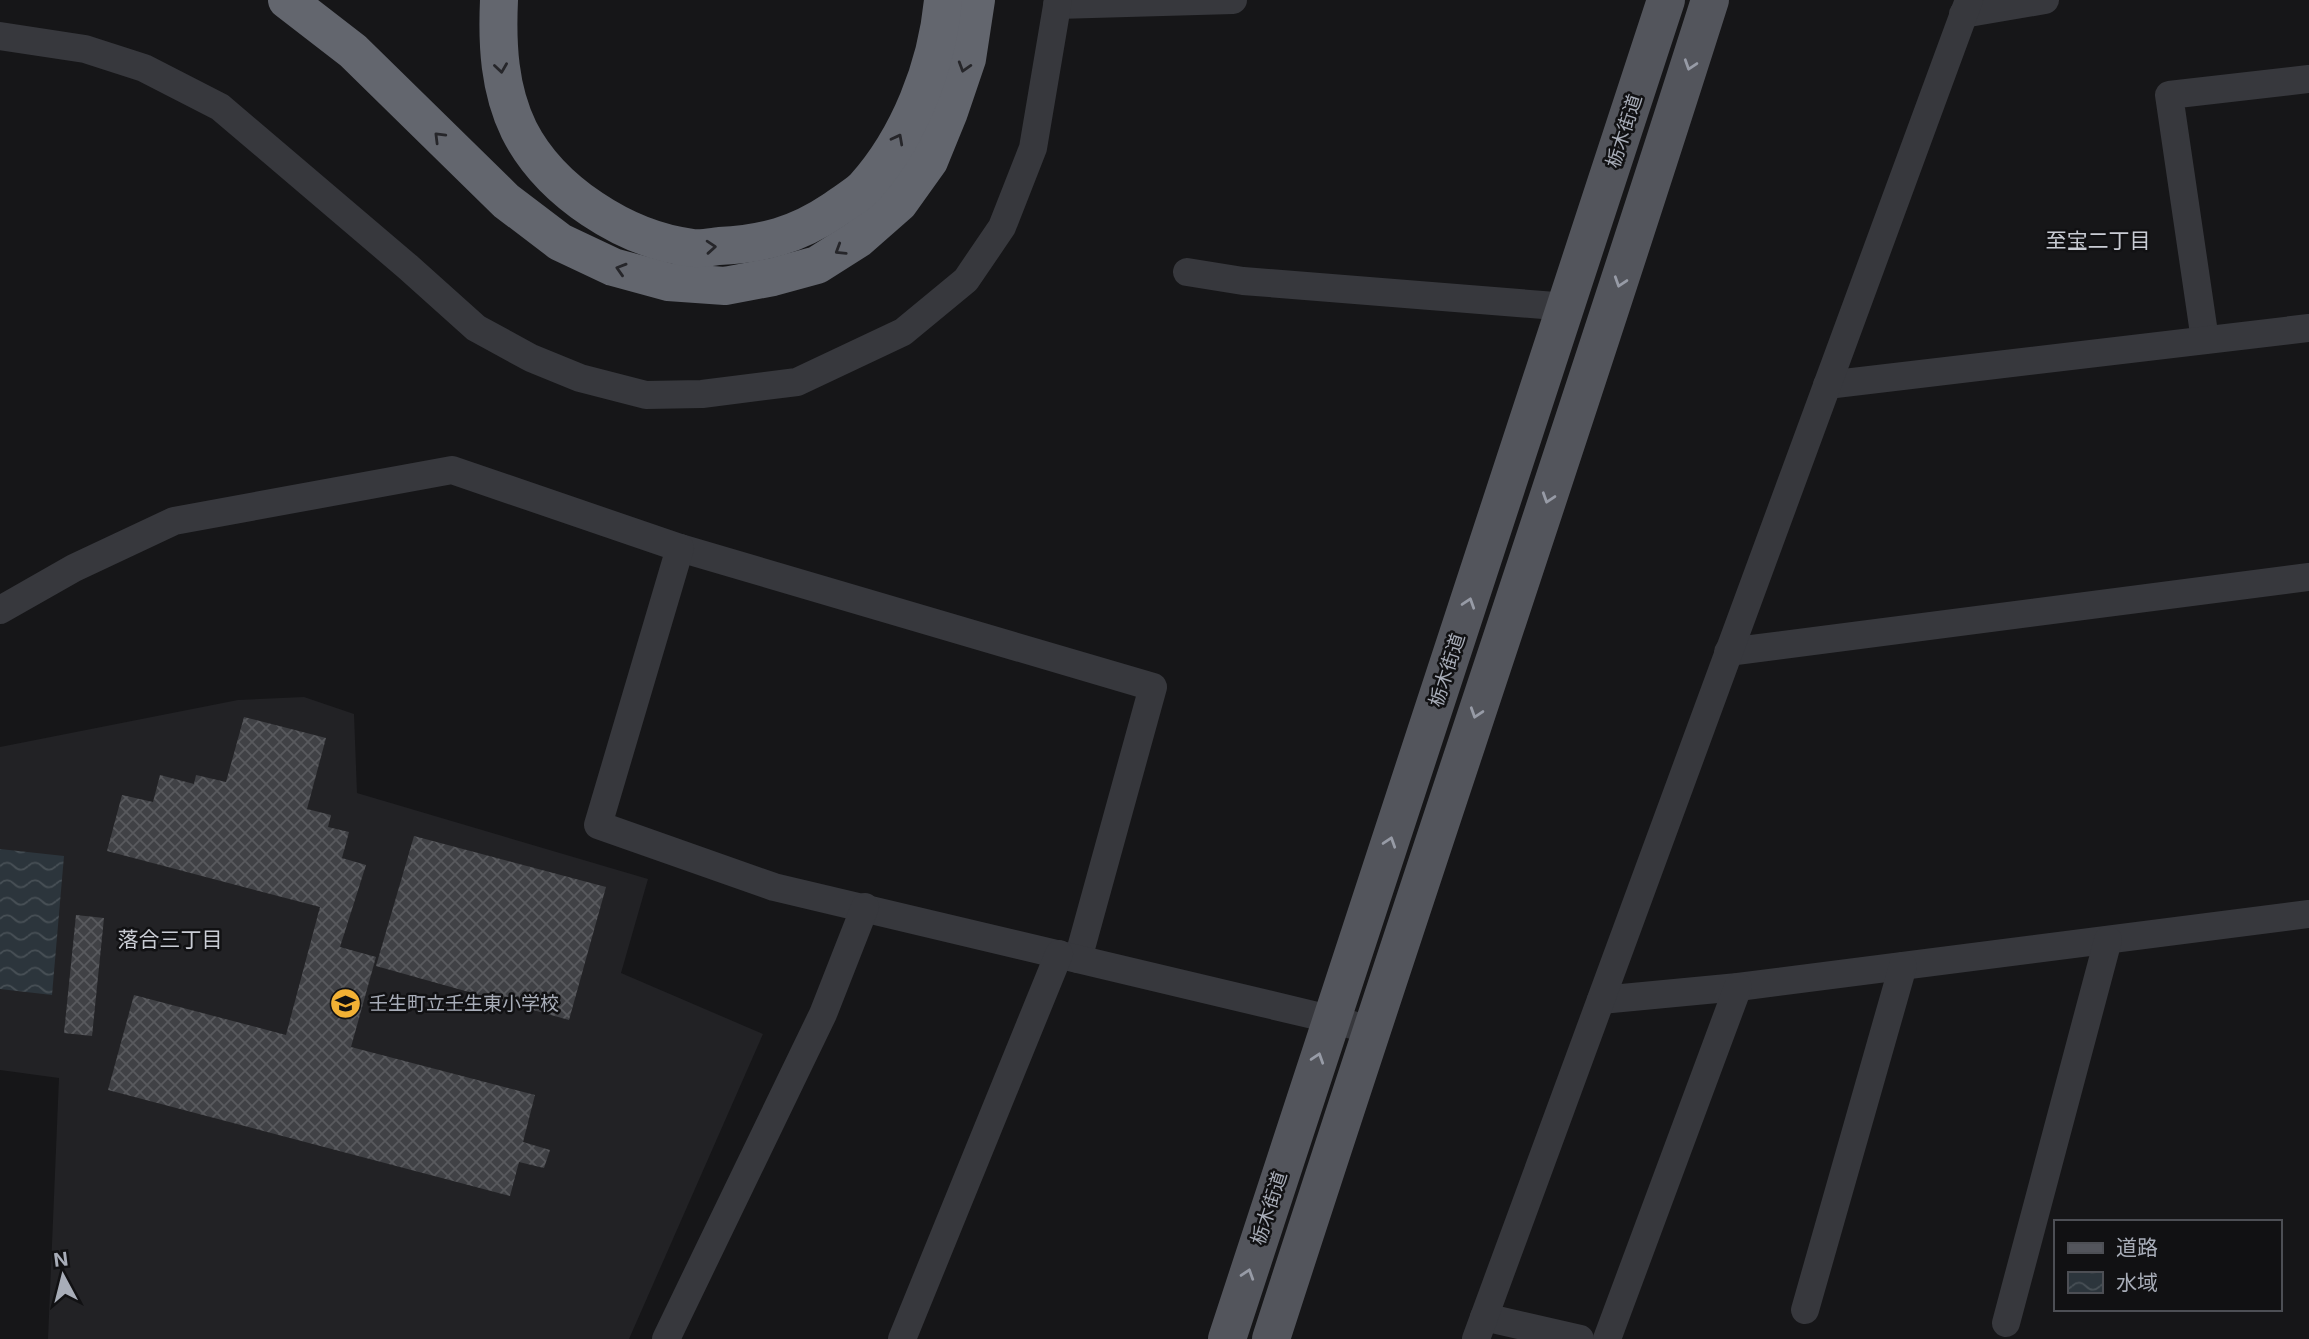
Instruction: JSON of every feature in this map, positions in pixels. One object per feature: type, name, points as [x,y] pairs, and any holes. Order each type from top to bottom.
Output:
[{"type":"highway","points":[[287,0],[353,51],[506,201],[560,242],[613,267],[668,282],[725,286],[774,277],[817,265],[858,239],[899,203],[929,161],[949,112],[967,59],[976,0]]},
{"type":"highway","points":[[499,0],[497,38],[505,90],[519,130],[548,173],[589,208],[643,235],[694,248],[779,238],[820,219],[862,190],[891,152],[916,104],[933,56],[943,0]]},
{"type":"main road","name":"栃木街道","points":[[1227,1339],[1568,307],[1666,0]]},
{"type":"main road","points":[[1271,1339],[1634,240],[1710,0]]},
{"type":"street","points":[[0,36],[85,49],[144,68],[220,107],[476,328],[531,358],[580,378],[646,395],[702,394],[797,382],[903,332],[966,280],[1002,227],[1033,148],[1057,3],[1233,0]]},
{"type":"street","points":[[1580,1339],[1480,1328],[1966,7],[2045,0]]},
{"type":"street","points":[[2204,340],[2169,95],[2309,79]]},
{"type":"street","points":[[1186,272],[1243,281],[1568,307]]},
{"type":"street","points":[[1827,385],[2309,328]]},
{"type":"street","points":[[0,610],[74,568],[174,521],[452,470],[680,548],[1153,687],[1068,956],[902,1339]]},
{"type":"street","points":[[680,548],[598,824],[774,887],[1371,1030]]},
{"type":"street","points":[[1728,652],[2309,577]]},
{"type":"street","points":[[666,1339],[823,1014],[865,907]]},
{"type":"street","points":[[1601,1000],[1738,987],[2309,914]]},
{"type":"street","points":[[2006,1323],[2108,940]]},
{"type":"street","points":[[1805,1310],[1903,966]]},
{"type":"street","points":[[1607,1339],[1738,987]]},
{"type":"shaded area","name":"壬生町立壬生東小学校","points":[[304,697],[354,714],[357,793],[648,879],[621,973],[763,1034],[629,1339],[48,1339],[59,1078],[0,1070],[0,747],[238,700]]},
{"type":"water","points":[[0,849],[64,856],[52,995],[0,989]]},
{"type":"building","points":[[244,717],[326,738],[307,809],[331,815],[328,827],[349,832],[342,858],[366,865],[340,947],[376,957],[351,1047],[535,1095],[523,1142],[550,1150],[544,1168],[519,1162],[510,1196],[108,1090],[134,995],[286,1035],[320,907],[107,851],[122,795],[153,802],[160,775],[194,784],[196,775],[226,782]]},
{"type":"building","points":[[414,836],[606,887],[569,1020],[376,966]]},
{"type":"building","points":[[76,915],[104,918],[92,1036],[64,1033]]},
{"type":"place","name":"壬生町立壬生東小学校","points":[[346,1003]]},
{"type":"district","name":"至宝二丁目","points":[[2098,240]]},
{"type":"district","name":"落合三丁目","points":[[170,939]]}]
